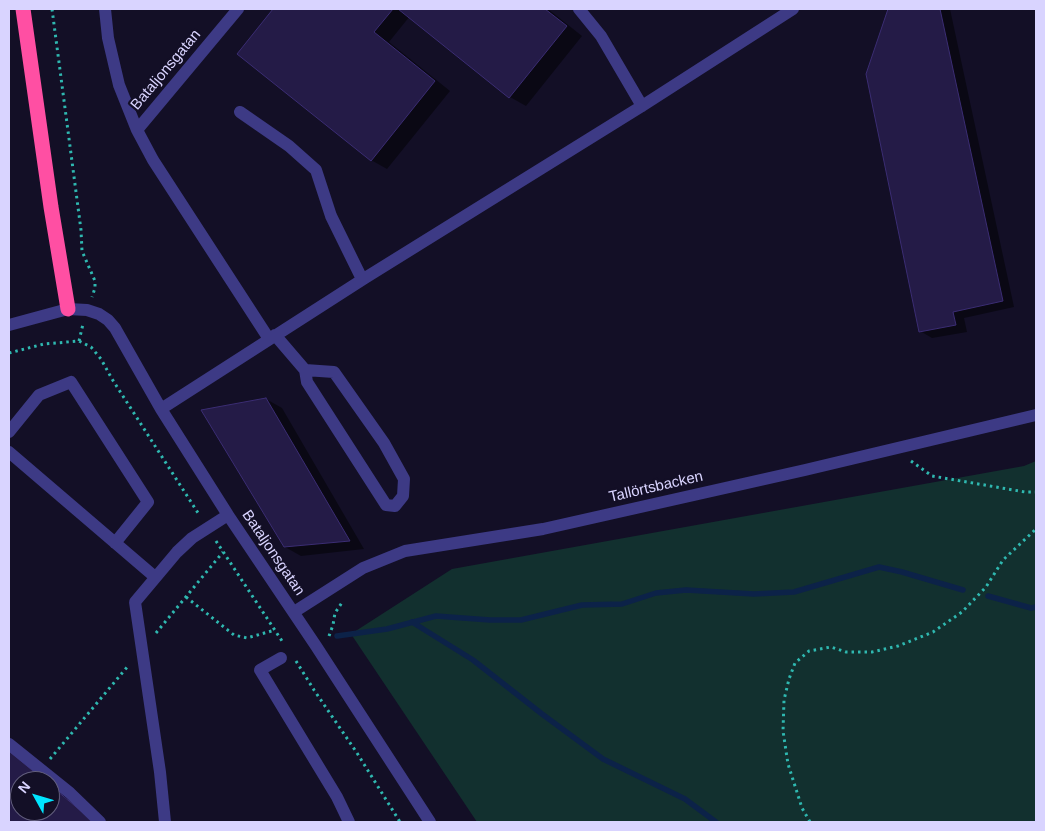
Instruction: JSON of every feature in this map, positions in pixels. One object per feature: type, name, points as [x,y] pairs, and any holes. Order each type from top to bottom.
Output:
[{"type":"highway","points":[[23,9],[51,208],[68,309]]},
{"type":"street","name":"Bataljonsgatan","points":[[105,9],[108,38],[118,85],[153,160],[272,337],[305,370],[307,382],[386,505],[395,506],[403,496],[404,479],[384,443],[334,372],[305,370]]},
{"type":"street","name":"Bataljonsgatan","points":[[138,130],[238,9]]},
{"type":"street","points":[[580,9],[601,36],[642,106]]},
{"type":"street","points":[[161,409],[502,191],[642,106],[793,9]]},
{"type":"street","points":[[240,112],[289,146],[316,170],[331,216],[362,280]]},
{"type":"street","points":[[9,325],[68,309],[87,310]]},
{"type":"street","name":"Bataljonsgatan","points":[[87,310],[100,314],[116,328],[161,409],[228,515],[294,612],[430,822]]},
{"type":"street","points":[[9,432],[39,395],[72,382],[148,502],[115,543]]},
{"type":"street","name":"Tallörtsbacken","points":[[294,612],[363,568],[404,551],[543,529],[805,470],[1036,415]]},
{"type":"street","points":[[9,452],[155,577]]},
{"type":"street","points":[[165,822],[160,772],[135,602],[182,548],[228,515]]},
{"type":"street","points":[[281,658],[260,670],[337,797],[349,822]]},
{"type":"street","points":[[9,744],[70,793],[100,822]]},
{"type":"path","points":[[52,9],[81,230],[82,251],[95,281],[95,288],[79,341]]},
{"type":"path","points":[[9,353],[44,344],[79,341],[91,347],[102,359],[112,379],[285,645]]},
{"type":"path","points":[[910,460],[932,476],[1026,492],[1036,492]]},
{"type":"path","points":[[810,822],[802,808],[788,764],[783,731],[784,700],[795,663],[809,651],[831,647],[846,652],[872,652],[898,646],[933,632],[962,612],[986,587],[1003,560],[1036,529]]},
{"type":"path","points":[[186,597],[234,635],[247,638],[275,630]]},
{"type":"path","points":[[295,660],[400,822]]},
{"type":"green space","points":[[1036,461],[1036,822],[477,822],[351,634],[452,569],[1024,466]]},
{"type":"building","points":[[273,9],[393,9],[374,32],[435,81],[371,161],[237,54]]},
{"type":"building","points":[[398,9],[545,9],[567,26],[509,98]]},
{"type":"building","points":[[888,9],[940,9],[1003,301],[953,312],[956,325],[919,332],[866,74]]},
{"type":"building","points":[[266,398],[350,541],[284,547],[201,410]]},
{"type":"building","points":[[9,751],[33,771],[10,771],[10,821],[60,821],[60,793],[94,822],[9,822]]},
{"type":"waterway","points":[[337,636],[387,629],[436,616],[521,620],[582,605],[622,604],[656,593],[686,590],[754,594],[794,592],[879,567],[963,590]]},
{"type":"waterway","points":[[988,596],[1031,608],[1036,607]]},
{"type":"waterway","points":[[412,622],[473,660],[603,759],[685,799],[716,822]]}]
